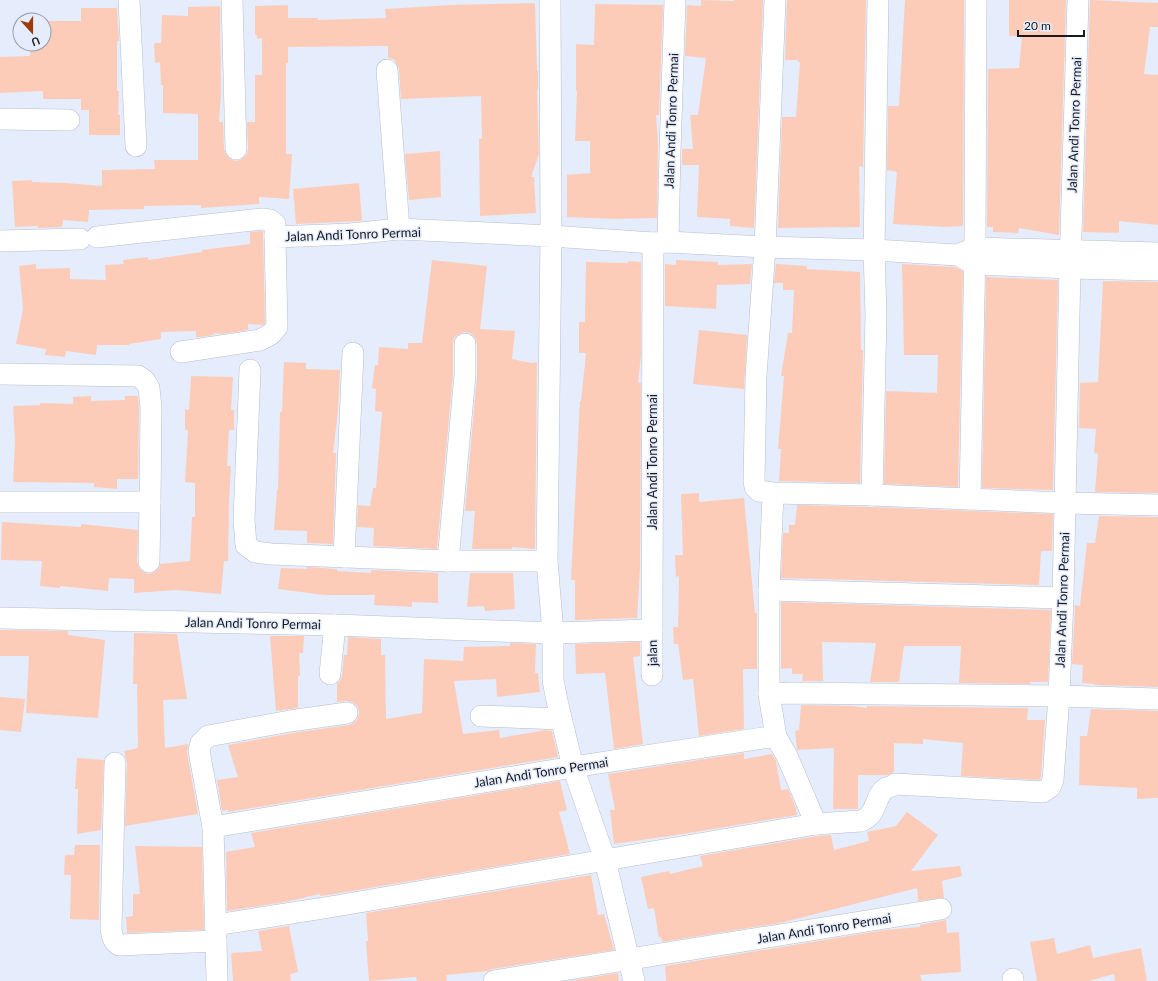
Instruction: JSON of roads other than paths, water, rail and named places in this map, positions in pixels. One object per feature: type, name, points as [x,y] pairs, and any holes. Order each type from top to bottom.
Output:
[{"type":"street","points":[[129,0],[136,146]]},
{"type":"street","points":[[232,0],[236,149]]},
{"type":"street","points":[[550,0],[551,236],[547,561],[553,633],[553,680],[573,767],[605,860],[630,959],[634,981]]},
{"type":"street","name":"Jalan Andi Tonro Permai","points":[[0,618],[334,625],[553,633],[652,630],[660,243],[670,150],[675,0]]},
{"type":"street","points":[[775,0],[765,247],[756,376],[755,487],[759,491],[773,493],[1158,505]]},
{"type":"street","points":[[872,495],[876,314],[874,250],[878,0]]},
{"type":"street","points":[[970,499],[969,256],[976,0]]},
{"type":"street","name":"Jalan Andi Tonro Permai","points":[[115,763],[111,929],[113,939],[120,945],[216,933],[605,860],[816,824],[862,821],[867,819],[875,809],[881,795],[886,789],[895,784],[1042,792],[1050,787],[1053,780],[1060,696],[1070,259],[1078,0]]},
{"type":"street","points":[[387,70],[399,230]]},
{"type":"street","points":[[0,119],[69,120]]},
{"type":"street","name":"Jalan Andi Tonro Permai","points":[[0,241],[88,238],[262,219],[270,220],[275,224],[277,327],[271,334],[260,340],[181,352]]},
{"type":"street","name":"Jalan Andi Tonro Permai","points":[[275,237],[350,234],[399,230],[551,236],[660,243],[874,250],[969,256],[1070,259],[1158,270]]},
{"type":"street","name":"Jalan Andi Tonro Permai","points":[[1070,259],[1158,253]]},
{"type":"street","points":[[448,561],[465,375],[465,344]]},
{"type":"street","points":[[344,557],[353,353]]},
{"type":"street","points":[[250,370],[244,520],[246,545],[255,552],[271,554],[448,561],[547,561]]},
{"type":"street","points":[[0,374],[138,376],[145,381],[149,388],[151,408],[149,562]]},
{"type":"street","points":[[773,493],[769,590],[769,694],[776,737],[787,756],[816,824]]},
{"type":"street","points":[[0,502],[150,502]]},
{"type":"street","points":[[769,590],[1063,598]]},
{"type":"street","points":[[330,674],[334,625]]},
{"type":"street","name":"jalan","points":[[652,630],[652,675]]},
{"type":"street","points":[[769,694],[1060,696],[1158,699]]},
{"type":"street","points":[[481,716],[559,710]]},
{"type":"street","points":[[217,981],[212,827],[198,751],[208,736],[290,721],[347,713]]},
{"type":"street","name":"Jalan Andi Tonro Permai","points":[[212,827],[573,767],[776,737]]},
{"type":"street","name":"Jalan Andi Tonro Permai","points":[[494,981],[941,909]]}]
